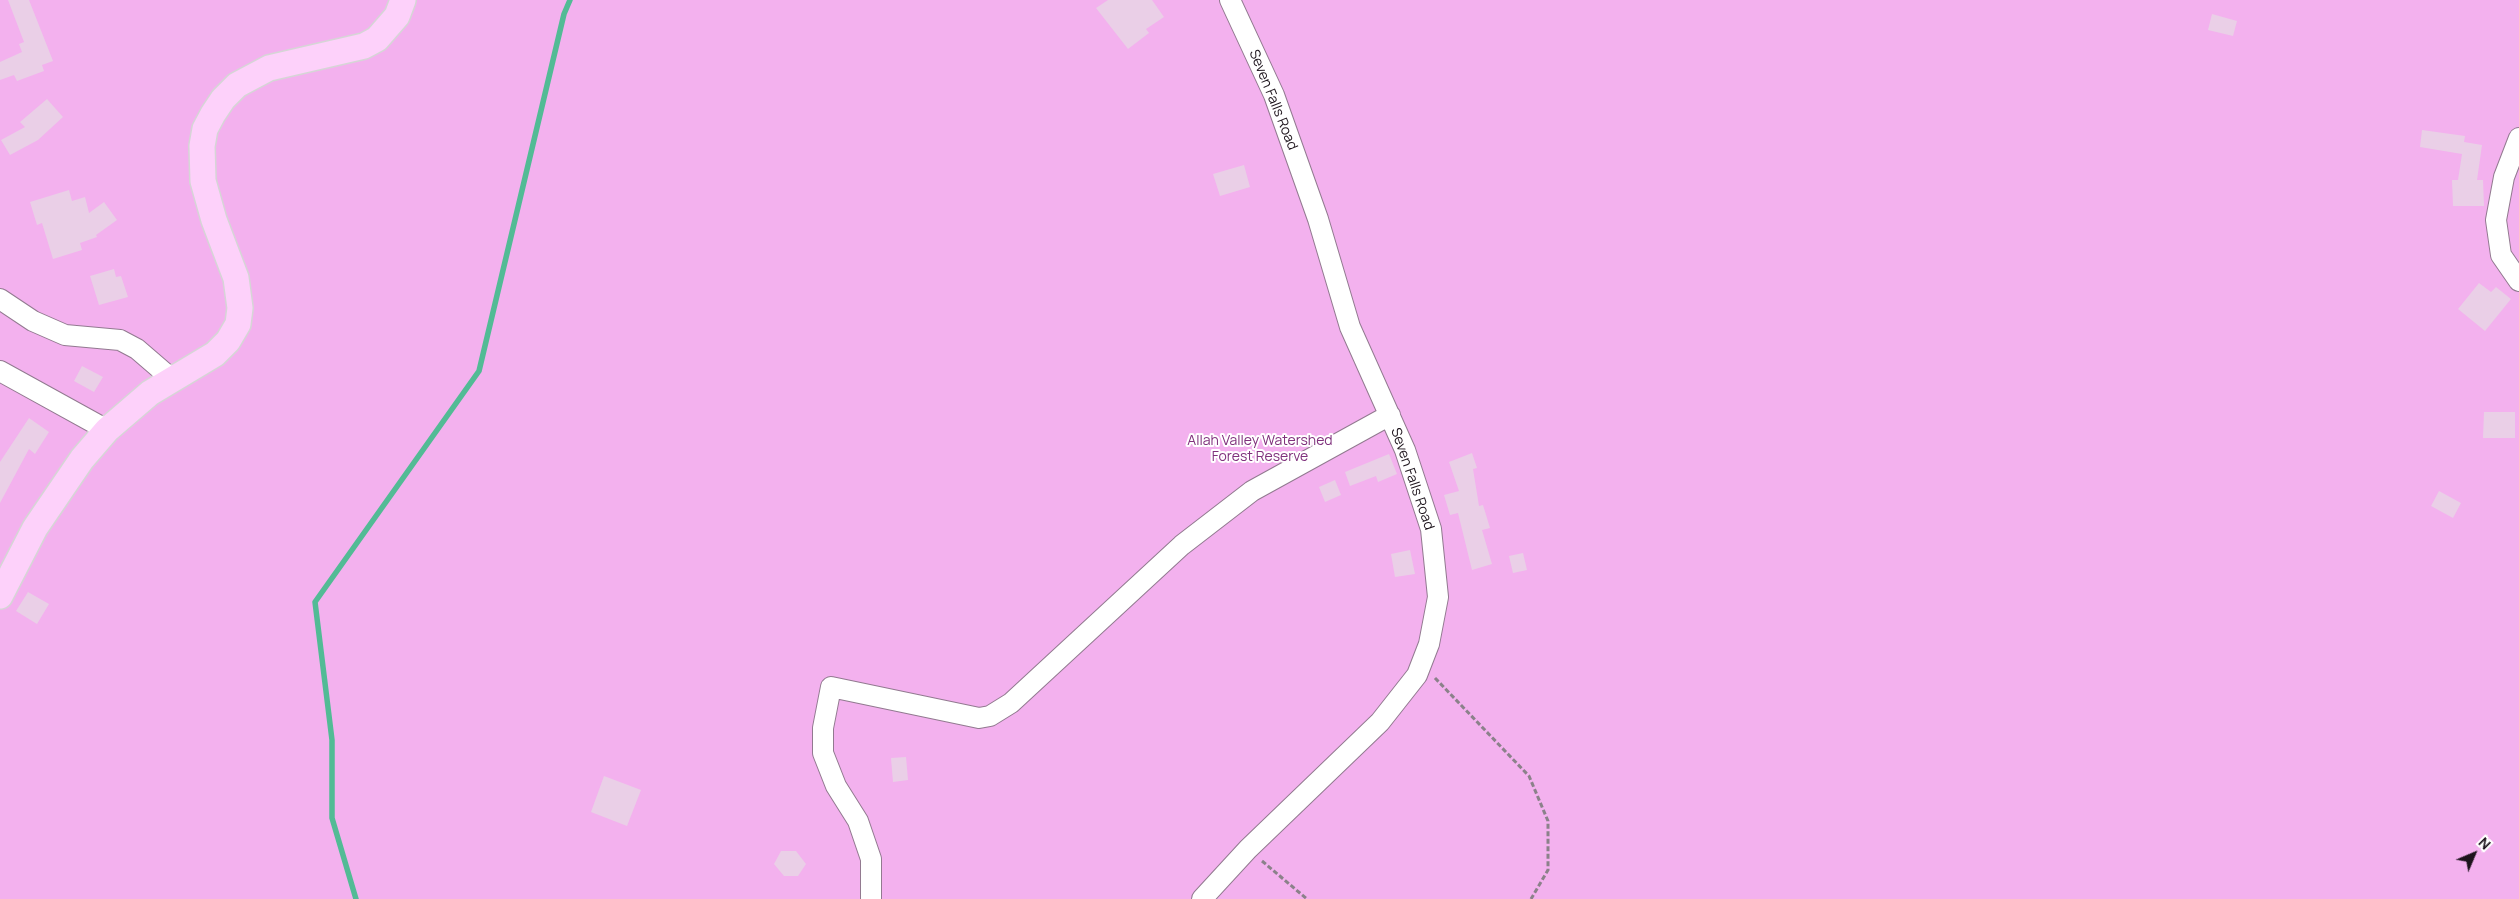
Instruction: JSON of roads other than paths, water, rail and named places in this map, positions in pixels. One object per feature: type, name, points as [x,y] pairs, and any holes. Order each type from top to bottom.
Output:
[{"type":"main road","points":[[0,596],[35,528],[82,459],[107,430],[150,393],[215,354],[228,341],[238,324],[240,308],[230,259],[214,220],[203,181],[202,146],[205,129],[223,99],[237,85],[269,68],[364,46],[377,39],[397,16],[402,0]]},
{"type":"street","name":"Seven Falls Road","points":[[1202,899],[1248,849],[1380,722],[1417,675],[1429,644],[1438,597],[1431,528],[1405,450],[1350,327],[1318,219],[1274,95],[1230,0]]},
{"type":"street","points":[[2519,138],[2504,177],[2496,220],[2501,255],[2519,281]]},
{"type":"street","points":[[0,299],[33,321],[65,335],[120,340],[138,349],[172,380]]},
{"type":"street","points":[[0,371],[107,430]]},
{"type":"street","points":[[871,899],[870,859],[858,821],[836,786],[823,754],[823,728],[831,687],[978,718],[990,716],[1011,703],[1182,545],[1252,490],[1390,415]]},
{"type":"waterway","points":[[356,899],[332,818],[332,740],[315,602],[479,371],[564,14],[570,0]]},
{"type":"park label","name":"Allah Valley Watershed Forest Reserve","points":[[1260,450]]}]
